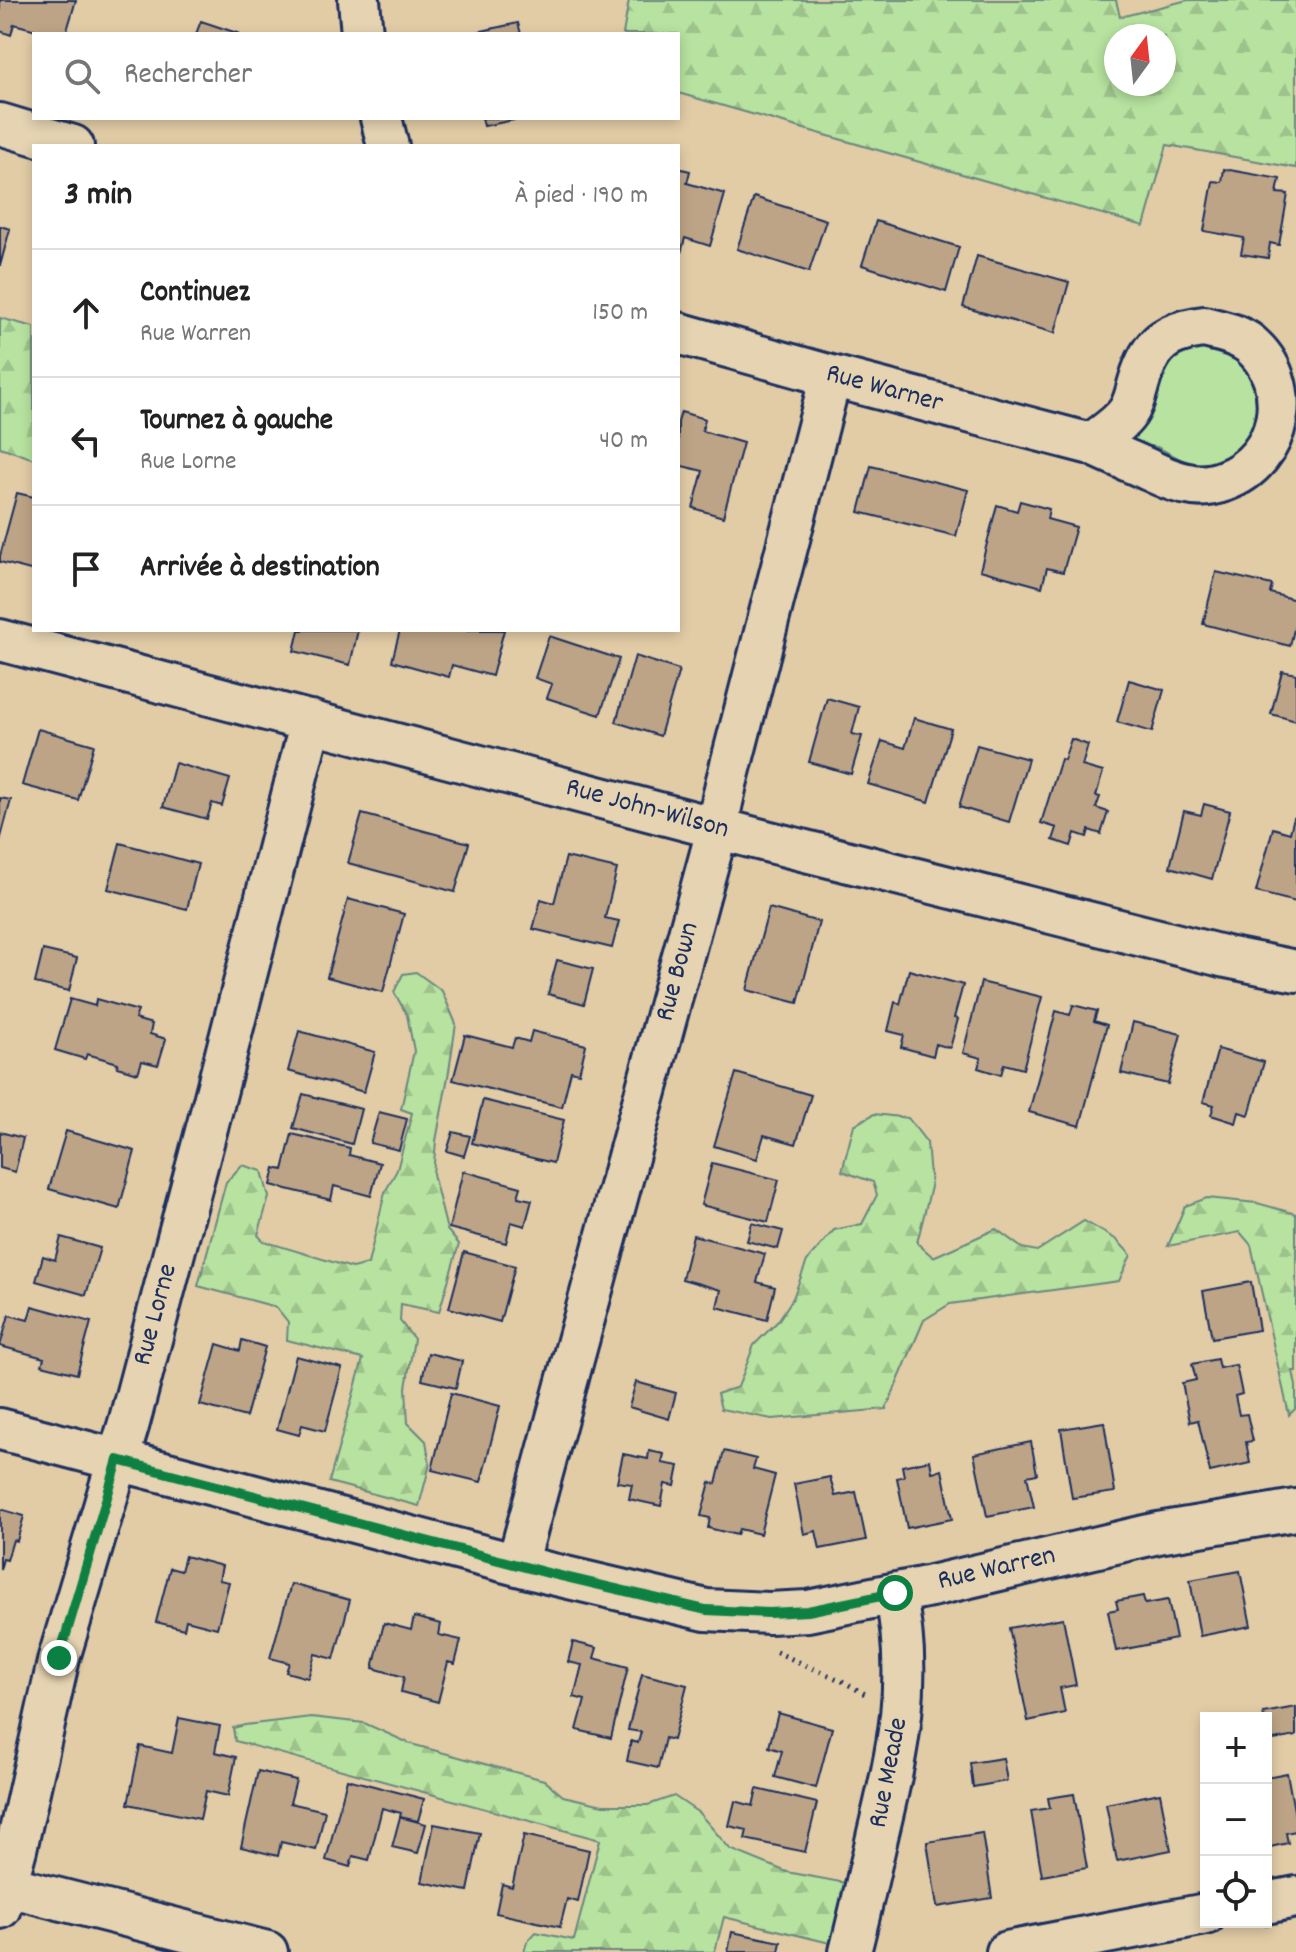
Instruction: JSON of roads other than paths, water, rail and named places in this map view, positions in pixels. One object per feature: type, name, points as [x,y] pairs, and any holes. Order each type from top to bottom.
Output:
[{"type":"street","points":[[359,0],[362,32]]},
{"type":"street","points":[[382,120],[388,144]]},
{"type":"street","points":[[0,124],[66,144]]},
{"type":"street","name":"Rue Warner","points":[[680,334],[1091,444],[1189,485],[1213,484],[1236,477],[1268,449],[1281,402],[1276,376],[1264,356],[1248,342],[1204,327],[1182,330],[1153,349],[1144,364],[1128,413],[1091,444]]},
{"type":"street","name":"Rue Bown","points":[[517,1565],[717,828],[831,376]]},
{"type":"street","name":"Rue John-Wilson","points":[[0,640],[717,828],[1226,957],[1296,971]]},
{"type":"street","name":"Rue Lorne","points":[[2,1892],[59,1658],[118,1460],[311,721]]},
{"type":"street","name":"Rue Warren","points":[[0,1429],[517,1565],[683,1605],[729,1612],[808,1611],[1158,1533],[1296,1510]]},
{"type":"street","name":"Rue Meade","points":[[850,1952],[902,1721],[905,1657],[895,1593]]},
{"type":"street","points":[[2,1892],[267,1952]]},
{"type":"street","points":[[1272,1902],[1296,1897]]},
{"type":"street","points":[[1007,1952],[1200,1915]]}]
